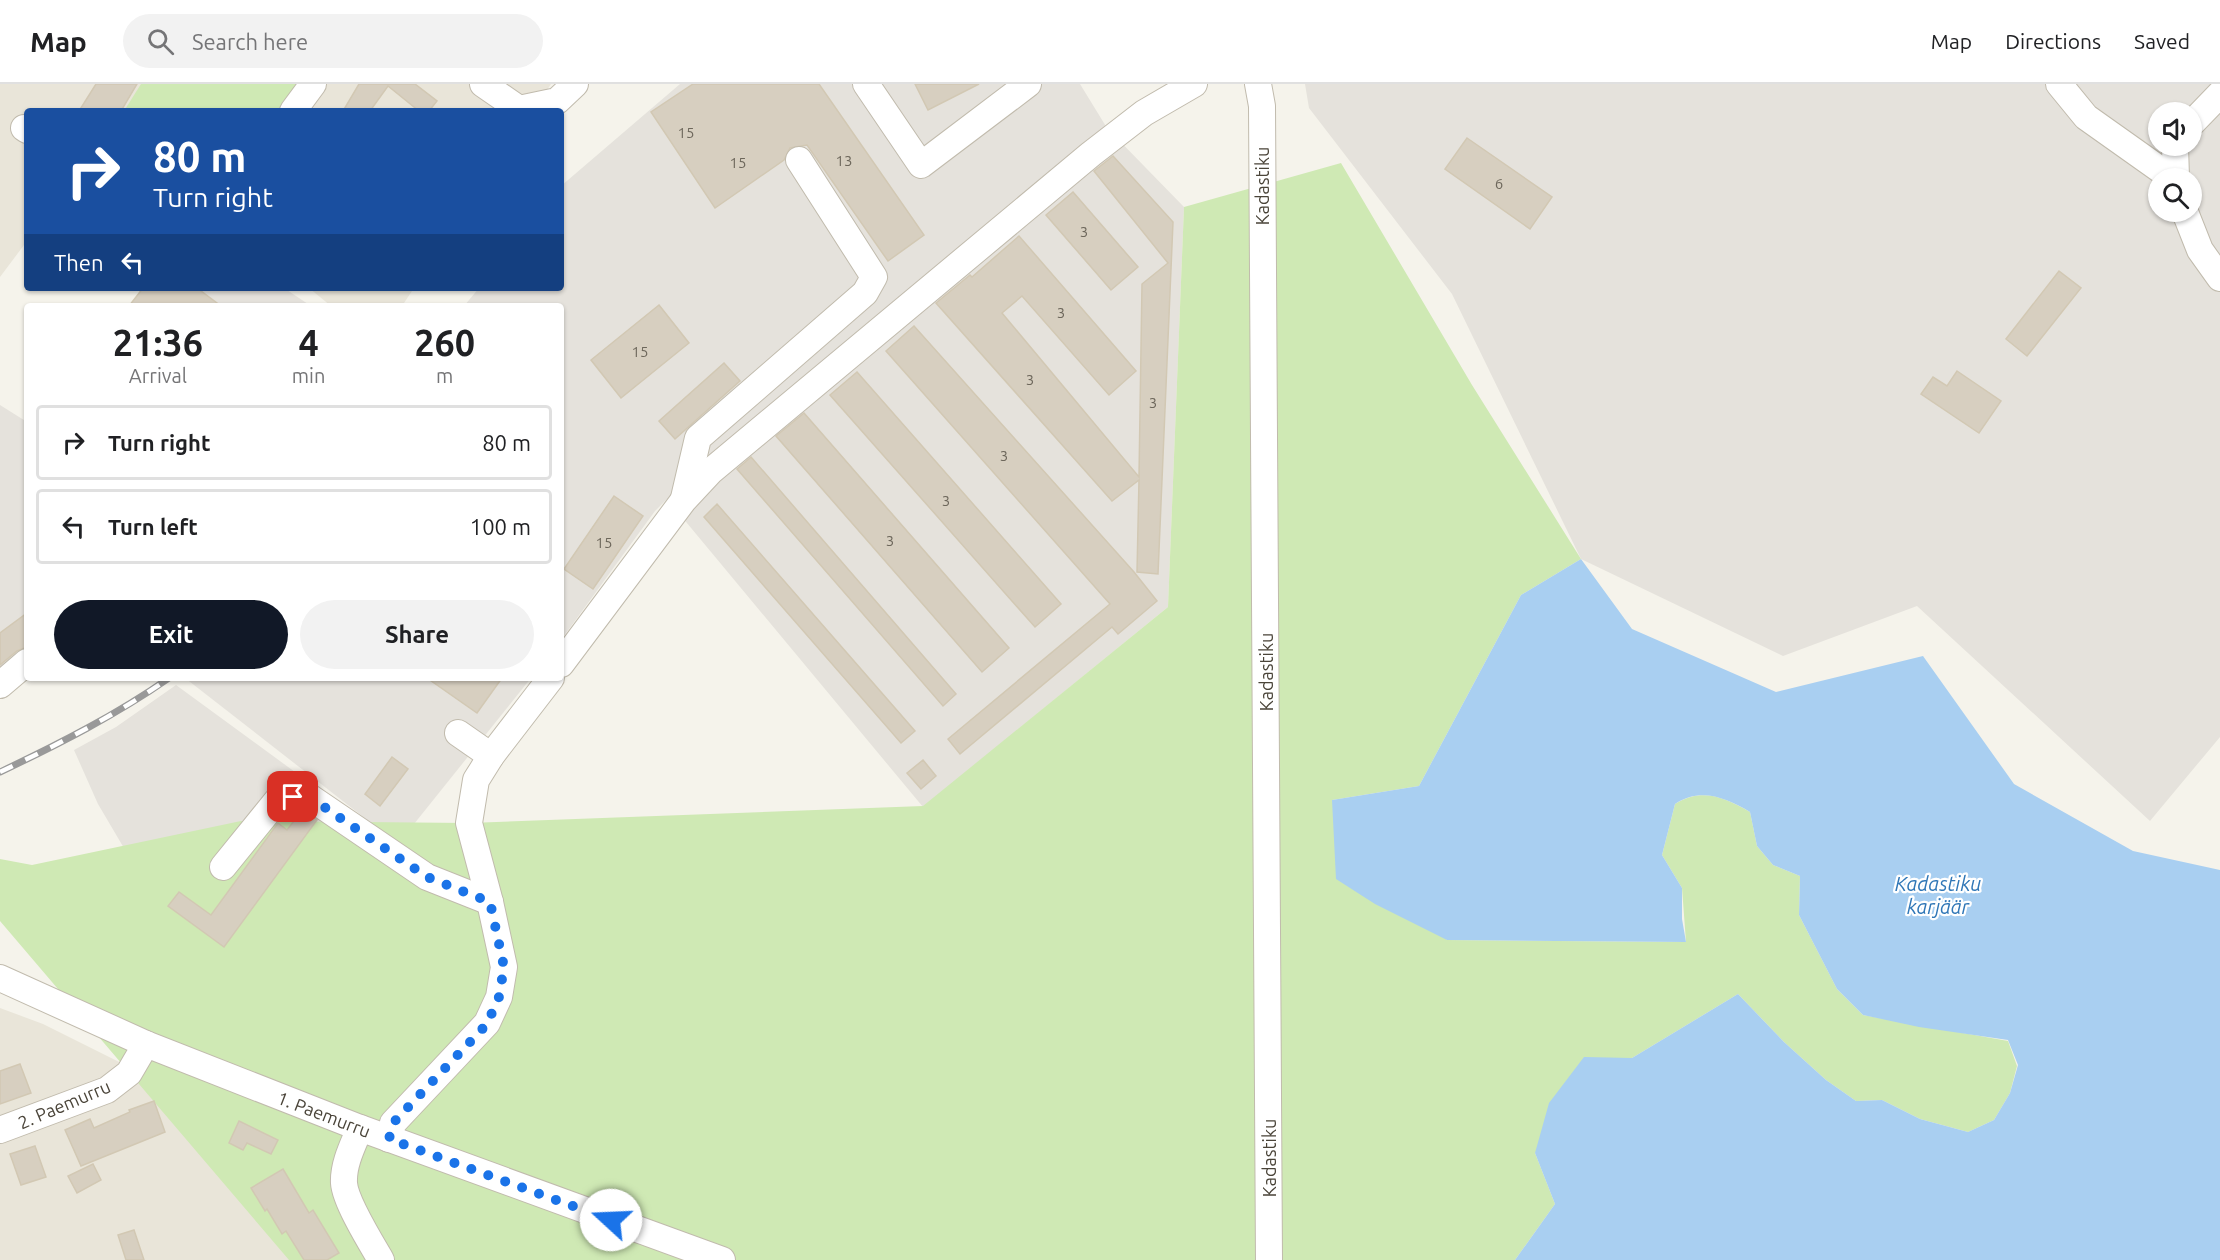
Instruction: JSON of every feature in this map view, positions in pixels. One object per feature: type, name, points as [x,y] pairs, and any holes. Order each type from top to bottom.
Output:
[{"type":"street","points":[[295,108],[314,84]]},
{"type":"street","points":[[483,84],[518,108]]},
{"type":"street","points":[[545,107],[557,101],[575,84]]},
{"type":"street","points":[[866,84],[921,165],[1028,84]]},
{"type":"street","points":[[564,658],[683,501],[711,471],[1091,154],[1144,113],[1194,84]]},
{"type":"street","name":"Kadastiku","points":[[1258,84],[1262,106],[1269,1260]]},
{"type":"street","points":[[2060,84],[2086,117],[2160,168]]},
{"type":"street","points":[[2202,113],[2220,94]]},
{"type":"street","points":[[683,501],[699,438],[865,293],[874,277],[800,160]]},
{"type":"street","points":[[2189,222],[2200,250],[2220,278]]},
{"type":"street","points":[[0,686],[24,665]]},
{"type":"street","points":[[389,1139],[393,1123],[488,1023],[499,997],[504,967],[469,823],[476,780],[546,681]]},
{"type":"street","points":[[458,733],[491,756]]},
{"type":"street","points":[[223,867],[279,798],[308,796],[427,877],[490,902]]},
{"type":"street","name":"1. Paemurru","points":[[0,978],[146,1044],[360,1128],[722,1260]]},
{"type":"street","name":"2. Paemurru","points":[[0,1130],[107,1090],[129,1073],[146,1044]]},
{"type":"street","points":[[360,1128],[347,1161],[344,1184],[360,1225],[381,1260]]},
{"type":"shaded area","points":[[0,84],[144,84],[126,108],[24,108],[24,245],[0,277]]},
{"type":"shaded area","points":[[305,84],[551,84],[535,108],[286,108]]},
{"type":"shaded area","points":[[680,84],[1080,84],[1107,128],[1184,207],[1168,607],[923,807],[667,499],[655,511],[564,636],[564,303],[466,303],[476,291],[564,291],[564,183]]},
{"type":"shaded area","points":[[1305,84],[2220,84],[2220,737],[2150,821],[1917,606],[1783,656],[1581,559],[1452,294],[1309,108]]},
{"type":"shaded area","points":[[169,291],[288,291],[306,303],[159,303]]},
{"type":"shaded area","points":[[313,291],[412,291],[404,303],[327,303]]},
{"type":"shaded area","points":[[0,405],[24,420],[24,653],[0,673]]},
{"type":"shaded area","points":[[189,681],[529,681],[398,844]]},
{"type":"shaded area","points":[[176,685],[336,802],[223,953],[151,894],[98,804],[74,750],[116,727]]},
{"type":"shaded area","points":[[0,1008],[43,1024],[378,1191],[396,1260],[0,1260]]},
{"type":"green space","points":[[141,84],[298,84],[283,108],[126,108]]},
{"type":"green space","points":[[1341,163],[1472,385],[1581,559],[1521,595],[1419,786],[1332,800],[1447,940],[1686,942],[1682,888],[1662,855],[1675,804],[1685,799],[1704,795],[1732,802],[1750,812],[1757,846],[1773,865],[1800,876],[1799,915],[1837,989],[1863,1015],[2008,1041],[2017,1066],[2010,1093],[1994,1120],[1968,1132],[1920,1119],[1882,1100],[1856,1101],[1826,1080],[1784,1042],[1738,994],[1632,1058],[1535,1153],[1555,1204],[1515,1260],[289,1260],[0,921],[0,859],[32,865],[241,821],[469,823],[923,806],[1168,607],[1184,207]]},
{"type":"water","name":"Kadastiku karjäär","points":[[1581,559],[1632,629],[1776,692],[1923,656],[2014,784],[2133,851],[2220,870],[2220,1260],[1515,1260],[1555,1204],[1535,1153],[1549,1103],[1584,1057],[1632,1058],[1738,994],[1784,1042],[1826,1080],[1856,1101],[1882,1100],[1920,1119],[1968,1132],[1994,1120],[2010,1093],[2018,1065],[2008,1040],[1919,1027],[1863,1015],[1837,989],[1799,915],[1800,876],[1773,865],[1757,846],[1750,812],[1732,802],[1713,796],[1694,796],[1675,804],[1662,855],[1682,888],[1682,919],[1686,942],[1447,940],[1375,904],[1336,879],[1332,800],[1419,786],[1521,595]]},
{"type":"building","points":[[96,84],[137,84],[123,108],[81,108]]},
{"type":"building","points":[[359,84],[415,84],[437,101],[431,108],[415,108],[388,86],[372,108],[345,108]]},
{"type":"building","points":[[693,84],[819,84],[924,235],[888,261],[807,145],[790,148],[784,160],[715,208],[651,112]]},
{"type":"building","points":[[915,84],[979,84],[928,110]]},
{"type":"building","points":[[1467,138],[1552,197],[1530,229],[1445,169]]},
{"type":"building","points":[[1113,156],[1173,222],[1158,574],[1137,572],[1139,480],[1112,501],[936,303],[970,275],[972,277],[1019,236],[1136,371],[1109,395],[1022,296],[1002,313],[1139,477],[1142,284],[1168,263],[1094,171]]},
{"type":"building","points":[[1073,192],[1138,267],[1111,290],[1046,215]]},
{"type":"building","points":[[2059,271],[2081,288],[2027,356],[2006,339]]},
{"type":"building","points":[[141,291],[201,291],[217,303],[131,303]]},
{"type":"building","points":[[659,305],[689,343],[621,398],[591,360]]},
{"type":"building","points":[[914,326],[1134,572],[1157,601],[1118,634],[1112,627],[960,754],[948,739],[1110,604],[886,351]]},
{"type":"building","points":[[724,363],[740,381],[675,439],[659,421]]},
{"type":"building","points":[[1957,371],[2001,401],[1979,433],[1921,394],[1933,377],[1947,386]]},
{"type":"building","points":[[857,372],[1061,604],[1035,627],[830,395]]},
{"type":"building","points":[[804,413],[1009,648],[982,672],[776,436]]},
{"type":"building","points":[[751,457],[956,694],[943,706],[737,469]]},
{"type":"building","points":[[614,496],[643,516],[593,589],[564,569]]},
{"type":"building","points":[[717,504],[915,731],[901,743],[704,517]]},
{"type":"building","points":[[24,615],[24,648],[0,665],[0,633]]},
{"type":"building","points":[[431,681],[500,681],[477,713]]},
{"type":"building","points":[[392,757],[408,769],[380,806],[365,794]]},
{"type":"building","points":[[923,760],[936,776],[921,789],[907,773]]},
{"type":"building","points":[[304,811],[317,820],[224,947],[168,906],[179,892],[211,915],[278,823],[287,830]]},
{"type":"building","points":[[20,1064],[31,1093],[0,1104],[0,1071]]},
{"type":"building","points":[[154,1101],[165,1132],[81,1166],[65,1130],[90,1119],[94,1128],[130,1112],[129,1110]]},
{"type":"building","points":[[239,1121],[278,1140],[271,1154],[247,1143],[243,1150],[229,1143]]},
{"type":"building","points":[[35,1146],[46,1177],[21,1185],[10,1154]]},
{"type":"building","points":[[93,1164],[101,1180],[77,1193],[68,1176]]},
{"type":"building","points":[[283,1169],[309,1213],[313,1210],[339,1253],[327,1260],[304,1260],[286,1231],[282,1234],[251,1188]]},
{"type":"building","points":[[134,1230],[144,1260],[126,1260],[118,1235]]},
{"type":"railway","points":[[0,772],[87,728],[164,681]]},
{"type":"route","points":[[293,797],[308,796],[427,877],[490,902],[504,967],[499,997],[488,1023],[393,1123],[389,1139],[611,1220]]}]
